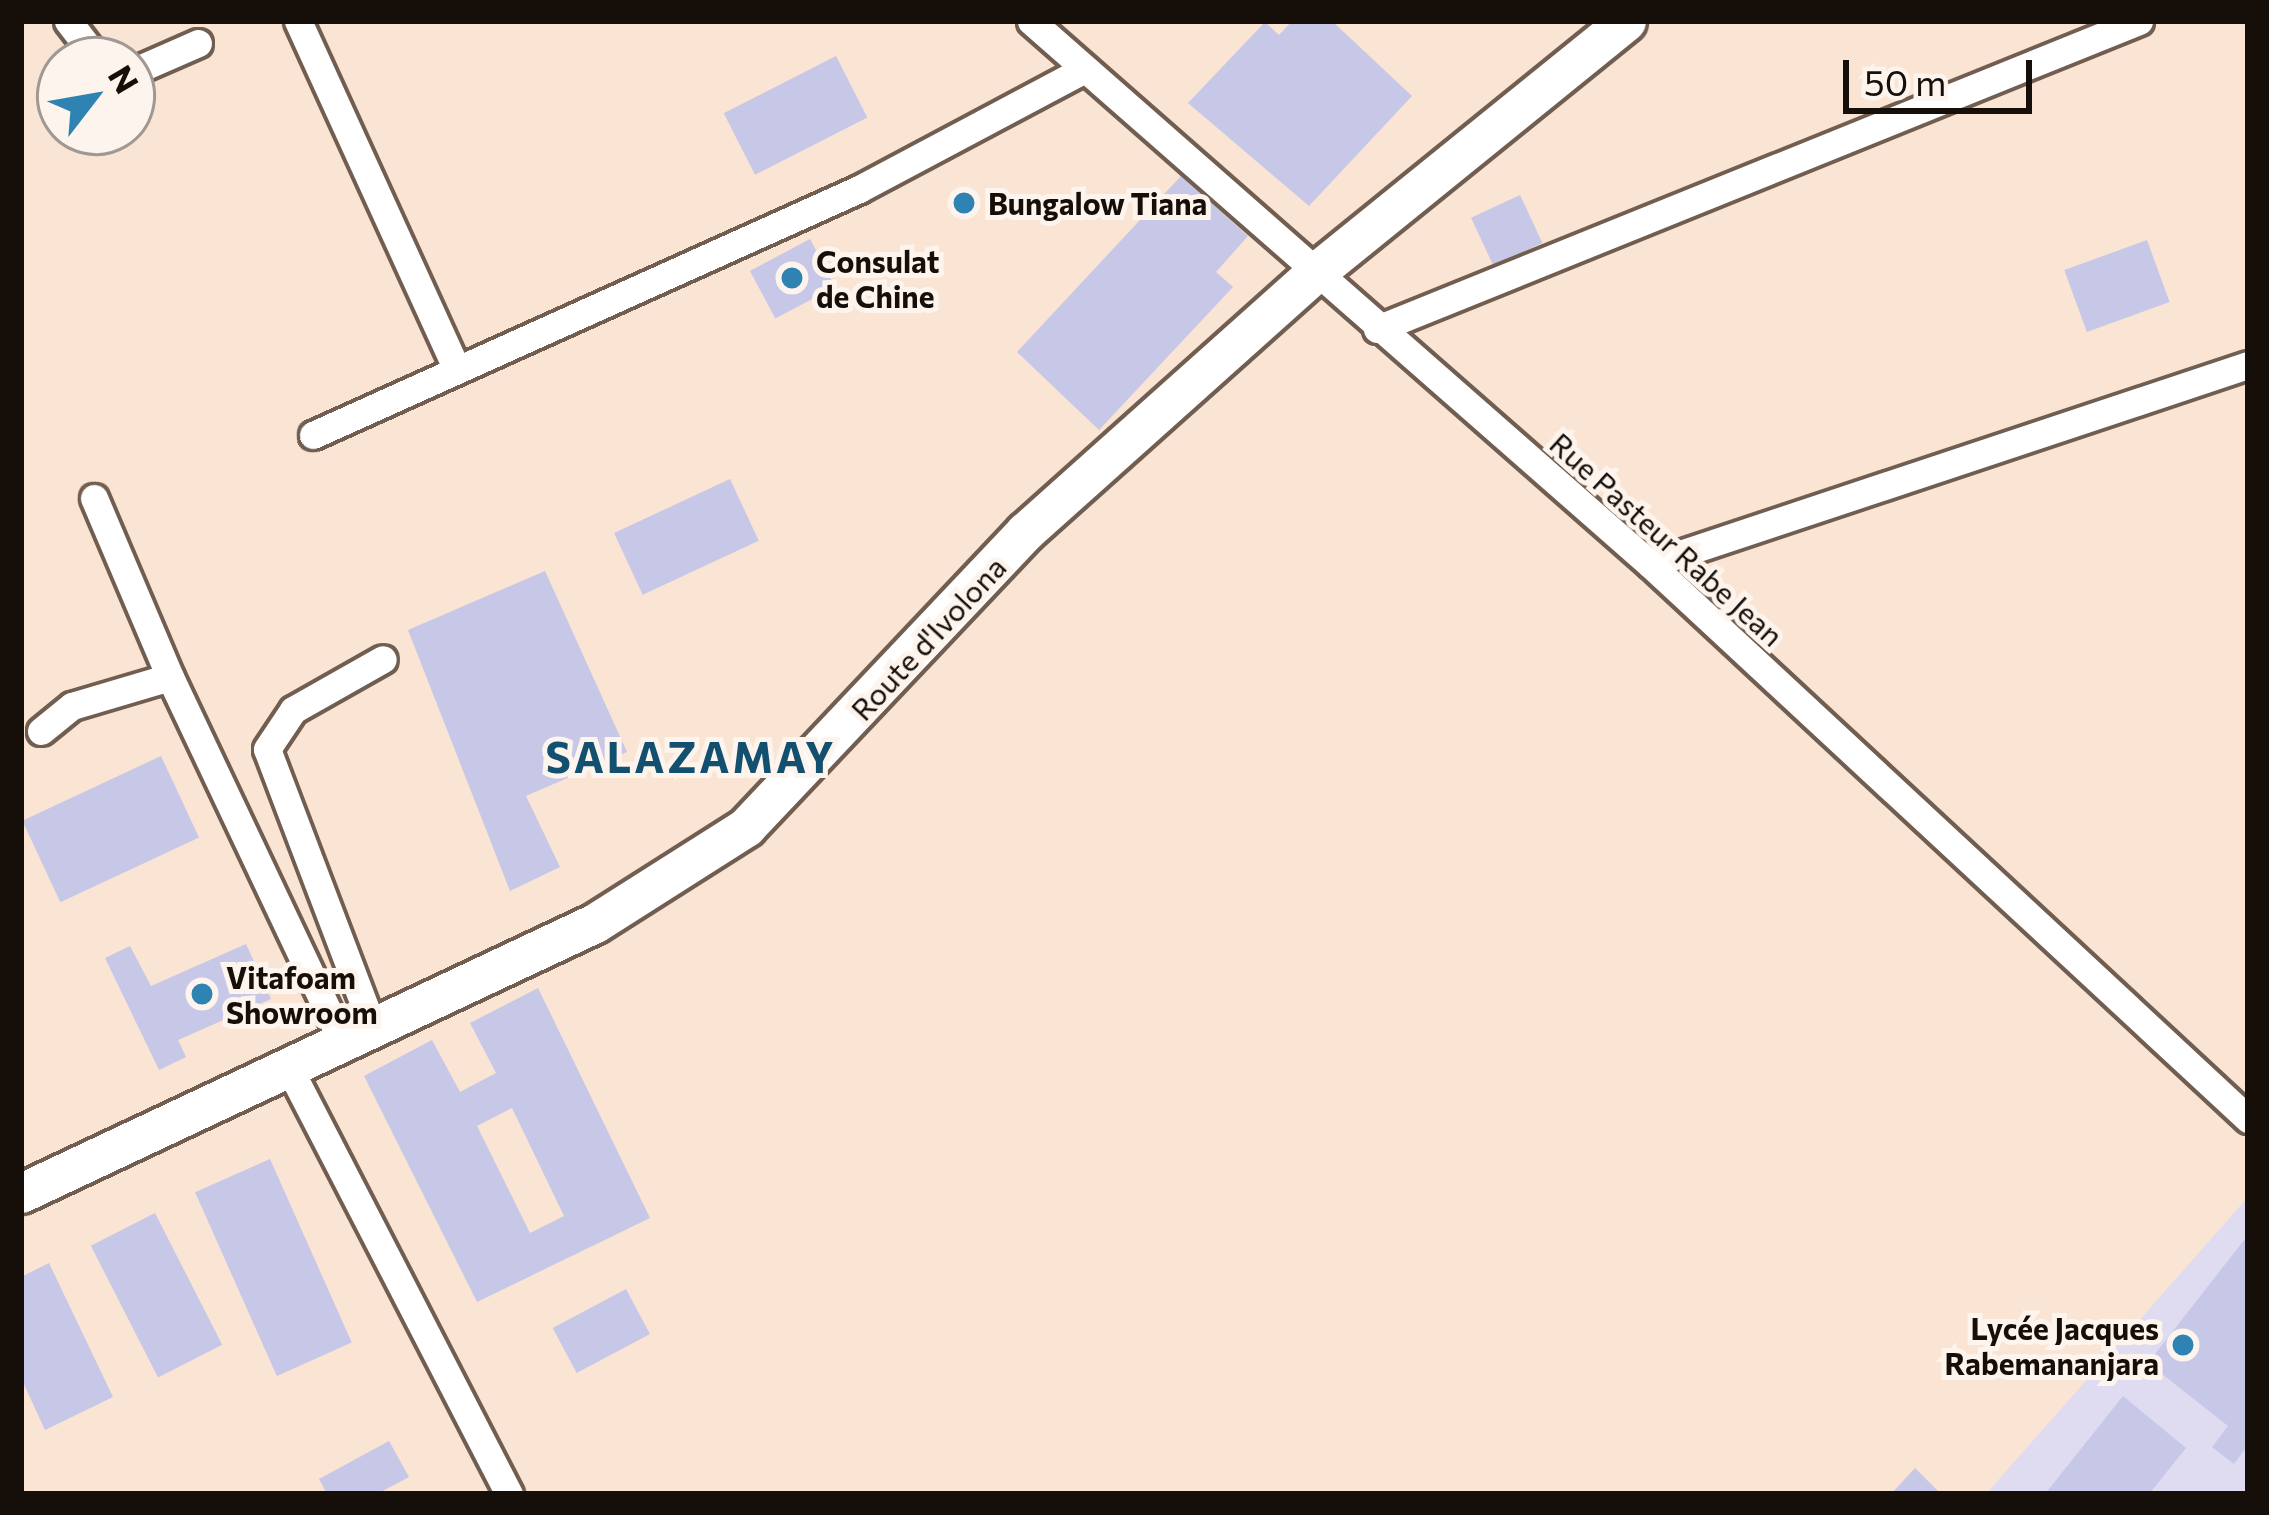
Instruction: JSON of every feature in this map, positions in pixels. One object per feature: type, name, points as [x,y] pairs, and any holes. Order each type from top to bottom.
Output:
[{"type":"main road","name":"Route d'Ivolona","points":[[21,1193],[596,922],[746,827],[1025,532],[1315,273],[1626,21]]},
{"type":"street","points":[[298,21],[454,363]]},
{"type":"street","name":"Rue Pasteur Rabe Jean","points":[[1030,21],[1649,564],[2245,1113]]},
{"type":"street","points":[[1377,328],[2139,21]]},
{"type":"street","points":[[156,61],[198,43]]},
{"type":"street","points":[[314,435],[454,363],[716,257],[1085,69]]},
{"type":"street","points":[[1649,564],[2248,364]]},
{"type":"street","points":[[94,498],[170,677],[356,1032]]},
{"type":"street","points":[[356,1032],[267,749],[292,710],[383,659]]},
{"type":"street","points":[[40,730],[72,706],[170,677]]},
{"type":"street","points":[[288,1066],[509,1494]]},
{"type":"shaded area","name":"Lycée Jacques Rabemananjara","points":[[2248,1197],[2248,1494],[1986,1494]]},
{"type":"building","points":[[1292,21],[1332,21],[1412,96],[1309,206],[1188,103],[1265,22],[1279,35]]},
{"type":"building","points":[[836,56],[867,117],[755,175],[724,113]]},
{"type":"building","points":[[1181,176],[1248,236],[1216,272],[1233,287],[1099,430],[1017,352]]},
{"type":"building","points":[[1520,195],[1542,243],[1493,266],[1471,218]]},
{"type":"building","name":"Consulat de Chine","points":[[810,239],[835,287],[775,319],[750,271]]},
{"type":"building","points":[[2147,240],[2170,302],[2087,332],[2064,270]]},
{"type":"building","points":[[730,479],[759,541],[643,595],[614,533]]},
{"type":"building","points":[[545,571],[627,752],[526,796],[560,867],[510,891],[408,630]]},
{"type":"building","points":[[161,756],[199,838],[60,902],[22,821]]},
{"type":"building","points":[[246,944],[271,999],[178,1040],[186,1057],[159,1070],[105,958],[130,946],[151,986]]},
{"type":"building","points":[[538,988],[650,1218],[477,1302],[364,1076],[432,1040],[460,1092],[496,1073],[470,1023]],"holes":[[[512,1108],[564,1216],[530,1233],[477,1126]]]},
{"type":"building","points":[[270,1159],[352,1343],[277,1376],[195,1192]]},
{"type":"building","points":[[155,1213],[222,1345],[158,1378],[91,1246]]},
{"type":"building","points":[[2248,1235],[2248,1445],[2234,1464],[2212,1447],[2228,1426],[2148,1363]]},
{"type":"building","points":[[49,1263],[113,1397],[45,1430],[21,1378],[21,1277]]},
{"type":"building","points":[[626,1289],[650,1334],[577,1373],[553,1328]]},
{"type":"building","points":[[2123,1396],[2186,1448],[2149,1494],[2045,1494]]},
{"type":"building","points":[[389,1441],[409,1477],[377,1494],[327,1494],[319,1479]]},
{"type":"building","points":[[1915,1468],[1941,1494],[1891,1494]]},
{"type":"place","name":"Bungalow Tiana","points":[[964,203]]},
{"type":"place","name":"Consulat de Chine","points":[[792,278]]},
{"type":"place","name":"Vitafoam Showroom","points":[[202,994]]},
{"type":"place","name":"Lycée Jacques Rabemananjara","points":[[2183,1345]]},
{"type":"district","name":"SALAZAMAY","points":[[691,756]]}]
